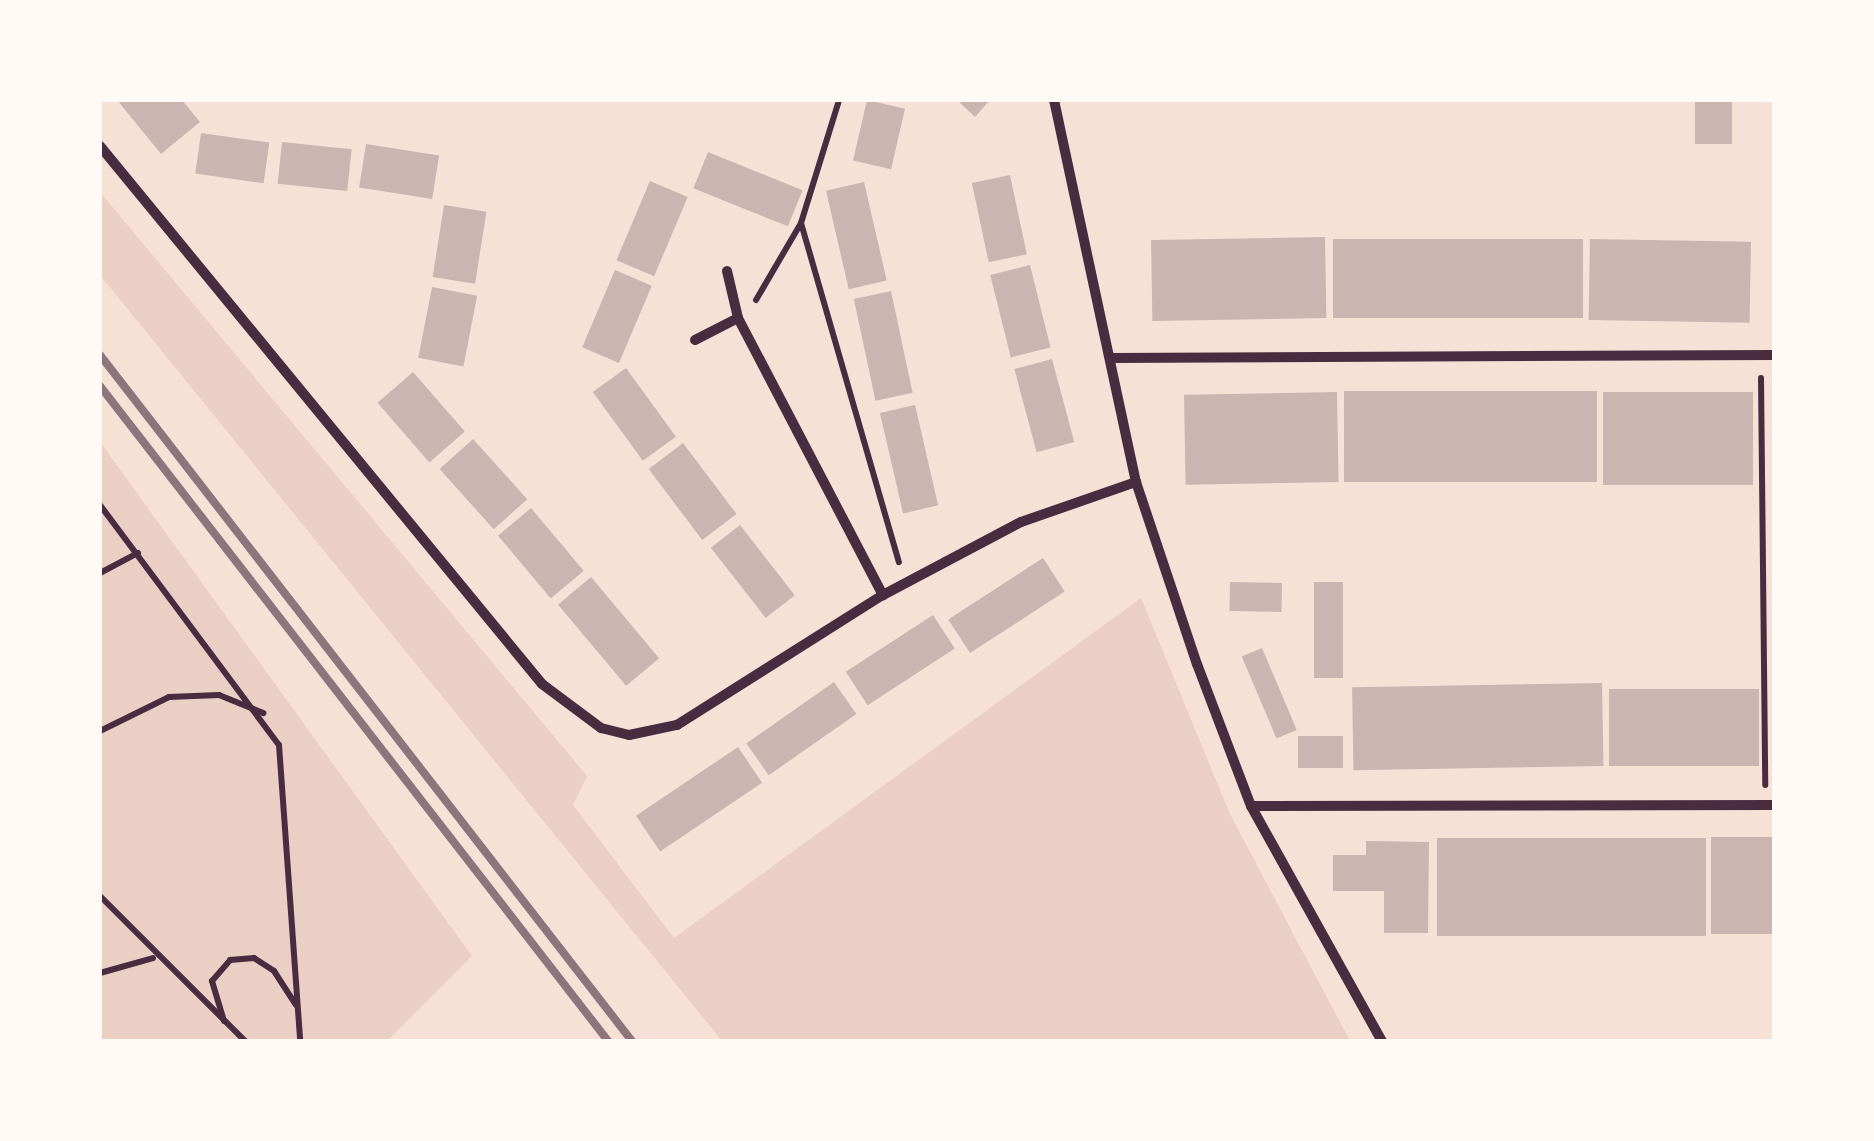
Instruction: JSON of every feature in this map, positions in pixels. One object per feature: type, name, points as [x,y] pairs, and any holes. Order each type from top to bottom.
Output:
[{"type":"street","points":[[1054,100],[1136,482],[1252,806],[1382,1041]]},
{"type":"street","points":[[100,146],[542,684],[601,728],[629,735],[677,725],[882,594],[1021,522],[1136,482]]},
{"type":"street","points":[[727,271],[738,318],[882,594]]},
{"type":"street","points":[[694,340],[738,318]]},
{"type":"street","points":[[1110,358],[1774,356]]},
{"type":"street","points":[[1252,806],[1770,805]]},
{"type":"path","points":[[738,318],[766,291],[801,222],[839,100]]},
{"type":"path","points":[[801,222],[905,582]]},
{"type":"path","points":[[1761,356],[1770,805]]},
{"type":"path","points":[[100,505],[264,713],[289,784],[300,1041]]},
{"type":"path","points":[[100,572],[138,553]]},
{"type":"path","points":[[100,731],[169,697],[218,694],[264,713]]},
{"type":"path","points":[[100,896],[153,958],[244,1041]]},
{"type":"path","points":[[100,973],[153,958]]},
{"type":"path","points":[[224,1022],[212,981],[230,960],[254,958],[274,971],[297,1007]]},
{"type":"shaded area","points":[[100,192],[587,776],[573,805],[674,938],[1141,598],[1230,814],[1350,1041],[722,1041],[100,275]]},
{"type":"shaded area","points":[[100,442],[472,956],[387,1041],[100,1041]]},
{"type":"building","points":[[117,100],[182,100],[200,122],[161,154]]},
{"type":"building","points":[[867,100],[905,109],[891,169],[853,160]]},
{"type":"building","points":[[957,100],[990,100],[975,117]]},
{"type":"building","points":[[1695,100],[1732,100],[1732,144],[1695,144]]},
{"type":"building","points":[[201,133],[269,143],[264,183],[195,174]]},
{"type":"building","points":[[282,142],[352,149],[347,191],[278,184]]},
{"type":"building","points":[[366,144],[439,156],[432,199],[359,187]]},
{"type":"building","points":[[708,152],[803,190],[788,226],[693,188]]},
{"type":"building","points":[[1010,175],[1027,254],[989,262],[972,183]]},
{"type":"building","points":[[650,181],[688,197],[654,276],[616,260]]},
{"type":"building","points":[[864,182],[887,280],[849,289],[826,191]]},
{"type":"building","points":[[444,205],[486,212],[475,284],[433,277]]},
{"type":"building","points":[[1325,237],[1326,318],[1152,321],[1151,240]]},
{"type":"building","points":[[1333,239],[1583,239],[1583,318],[1333,318]]},
{"type":"building","points":[[1590,239],[1751,242],[1750,323],[1589,320]]},
{"type":"building","points":[[1030,265],[1051,347],[1011,357],[990,275]]},
{"type":"building","points":[[615,270],[652,286],[619,363],[582,347]]},
{"type":"building","points":[[432,287],[477,296],[463,366],[418,358]]},
{"type":"building","points":[[891,291],[913,393],[875,401],[854,299]]},
{"type":"building","points":[[1052,359],[1074,442],[1037,452],[1014,369]]},
{"type":"building","points":[[626,368],[676,437],[643,461],[593,392]]},
{"type":"building","points":[[413,372],[465,432],[429,462],[378,403]]},
{"type":"building","points":[[1344,391],[1597,391],[1597,482],[1344,482]]},
{"type":"building","points":[[1337,392],[1339,482],[1186,485],[1184,395]]},
{"type":"building","points":[[1603,392],[1753,392],[1753,485],[1603,485]]},
{"type":"building","points":[[915,405],[938,505],[903,513],[880,413]]},
{"type":"building","points":[[473,439],[527,499],[494,529],[440,469]]},
{"type":"building","points":[[683,443],[737,514],[702,540],[649,469]]},
{"type":"building","points":[[531,508],[584,571],[551,598],[498,536]]},
{"type":"building","points":[[740,525],[795,595],[766,618],[711,548]]},
{"type":"building","points":[[1043,558],[1065,592],[970,653],[948,620]]},
{"type":"building","points":[[591,577],[659,658],[626,686],[558,605]]},
{"type":"building","points":[[1230,582],[1282,583],[1281,612],[1229,611]]},
{"type":"building","points":[[1314,582],[1343,582],[1343,678],[1314,678]]},
{"type":"building","points":[[933,615],[955,649],[868,705],[846,672]]},
{"type":"building","points":[[1262,648],[1297,730],[1277,739],[1242,657]]},
{"type":"building","points":[[834,682],[856,714],[769,775],[746,743]]},
{"type":"building","points":[[1602,683],[1603,766],[1353,770],[1352,687]]},
{"type":"building","points":[[1609,689],[1759,689],[1759,766],[1609,766]]},
{"type":"building","points":[[1298,736],[1343,736],[1343,768],[1298,768]]},
{"type":"building","points":[[738,747],[762,783],[660,851],[636,816]]},
{"type":"building","points":[[1711,837],[1774,837],[1774,934],[1711,934]]},
{"type":"building","points":[[1437,838],[1706,838],[1706,936],[1437,936]]},
{"type":"building","points":[[1366,841],[1429,842],[1428,933],[1384,933],[1384,891],[1333,891],[1333,855],[1366,855]]},
{"type":"railway","points":[[100,355],[632,1041]]},
{"type":"railway","points":[[100,386],[608,1041]]}]
